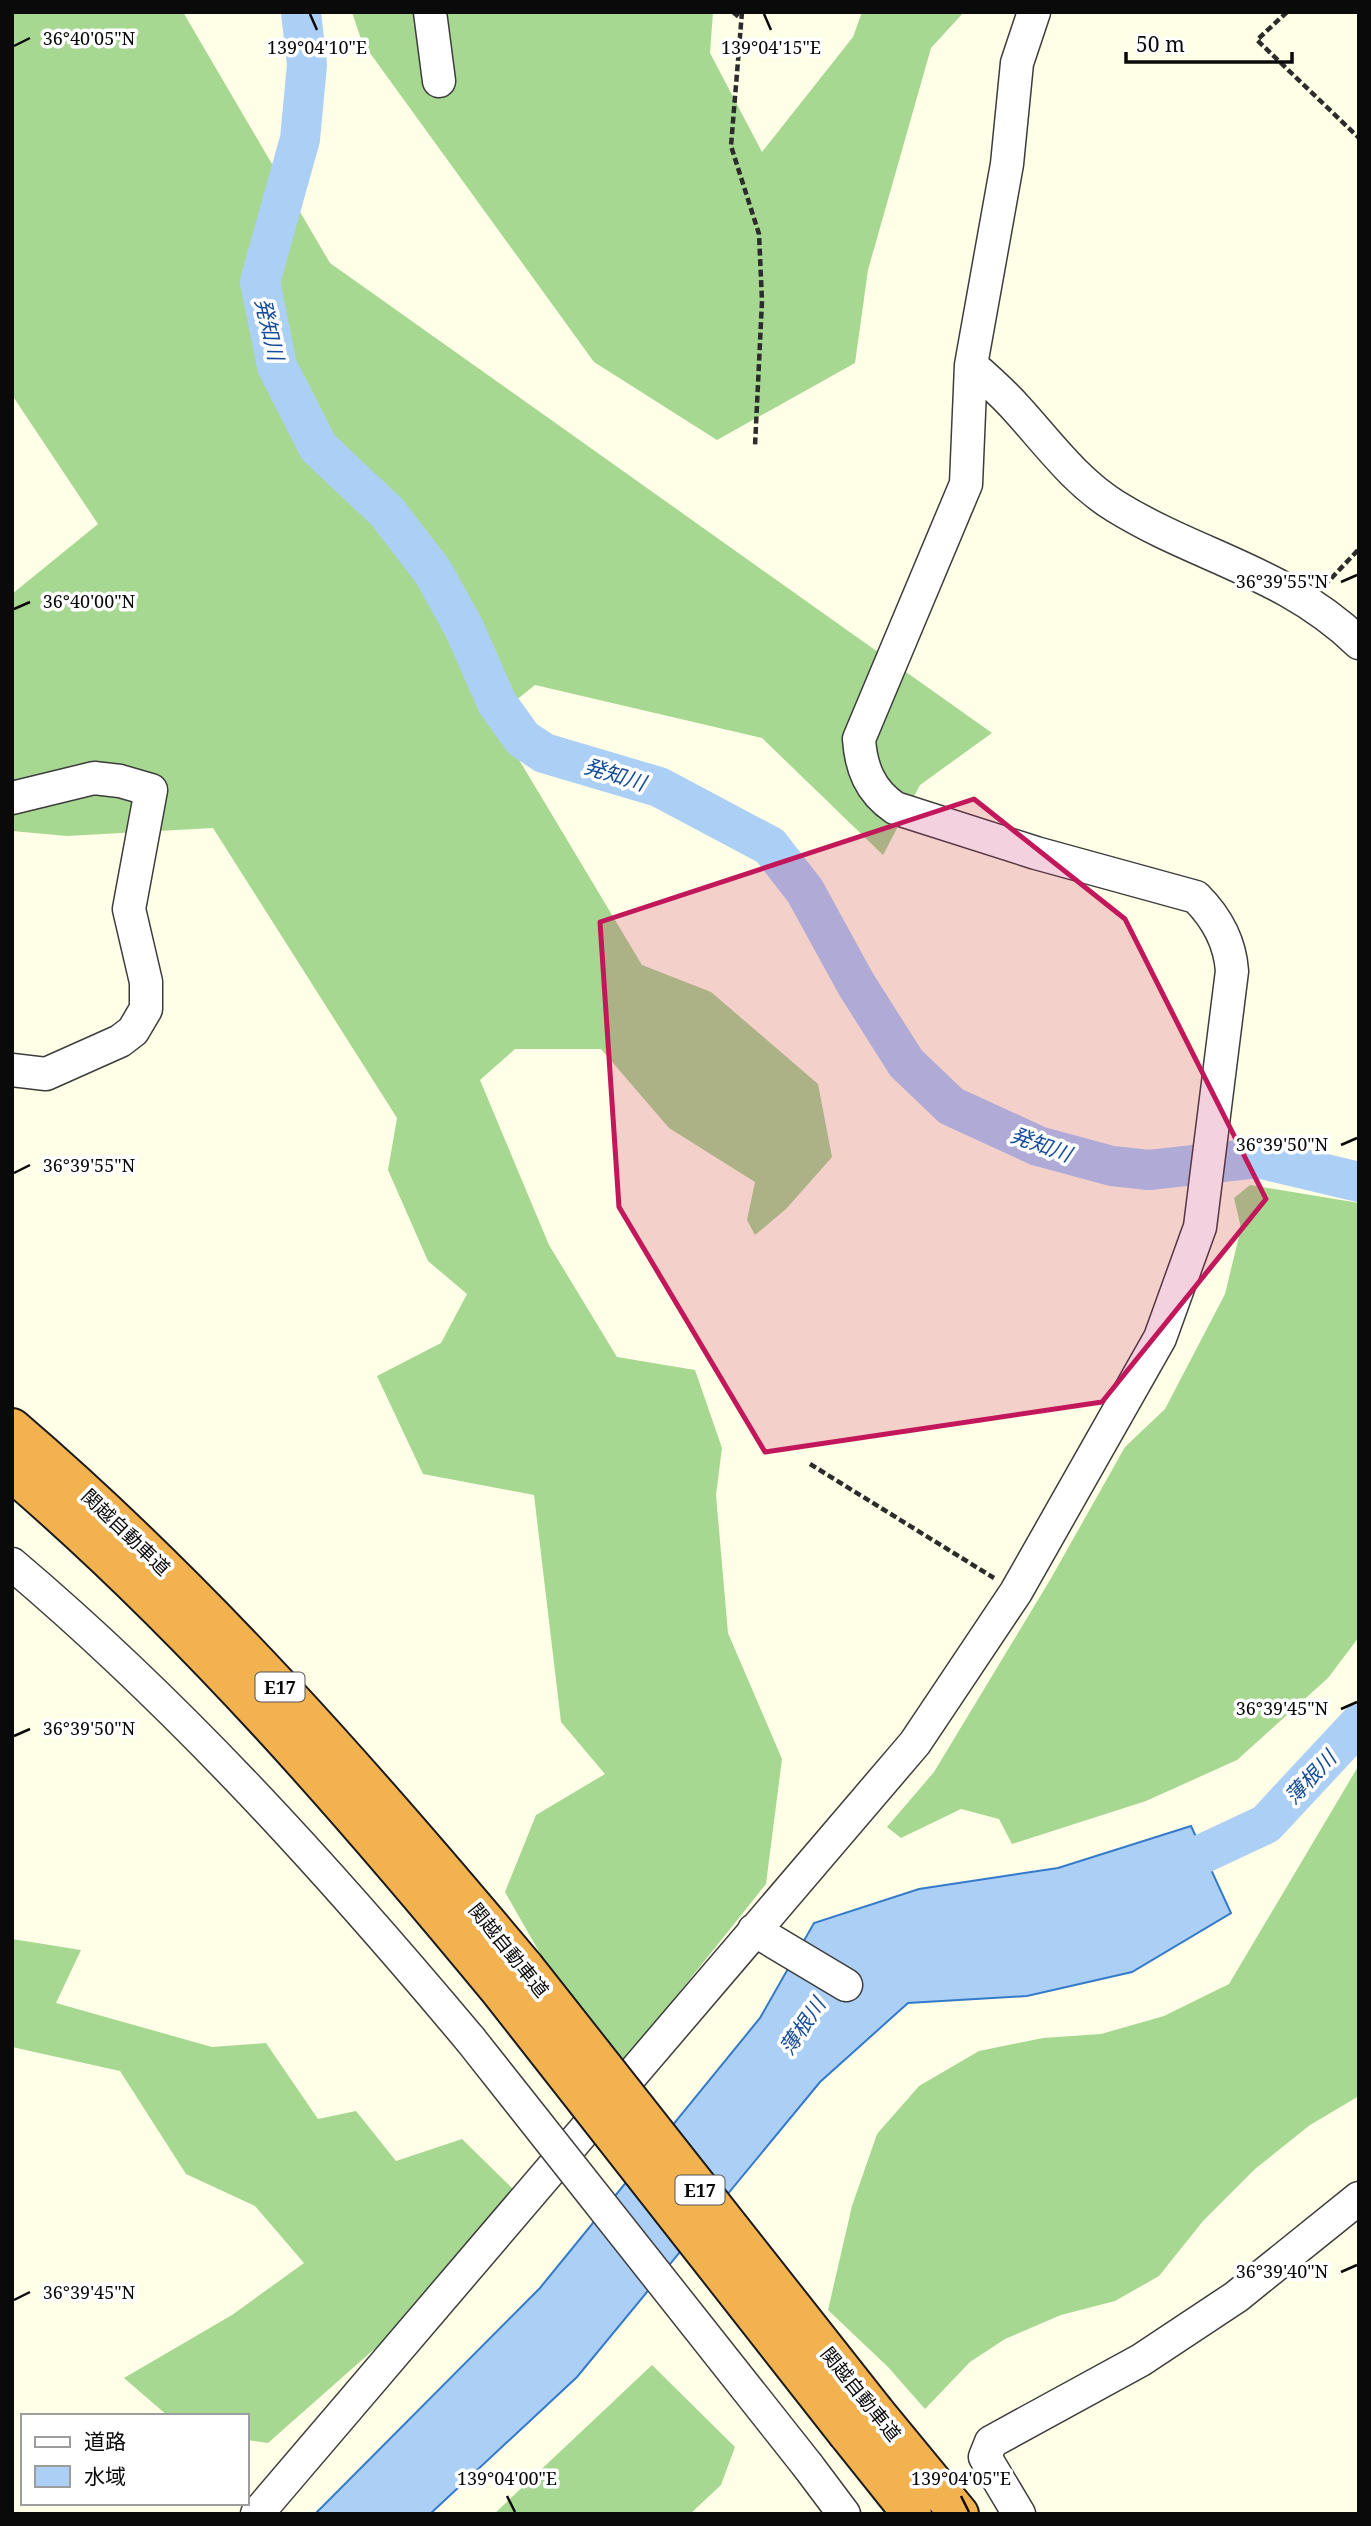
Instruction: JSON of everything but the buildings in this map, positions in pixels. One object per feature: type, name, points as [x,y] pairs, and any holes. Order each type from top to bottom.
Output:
[{"type":"highway","name":"関越自動車道","points":[[12,1428],[162,1566],[349,1762],[514,1981],[862,2423],[959,2514]]},
{"type":"highway","name":"関越自動車道","points":[[12,1472],[134,1586],[243,1697],[413,1884],[514,1981]]},
{"type":"highway","name":"関越自動車道","points":[[862,2423],[912,2514]]},
{"type":"street","points":[[430,12],[439,81]]},
{"type":"street","points":[[257,2514],[915,1743],[1016,1592],[1160,1338],[1200,1227],[1216,1118],[1232,971],[1226,943],[1215,920],[1196,897],[1036,853],[895,808],[878,797],[861,759],[859,739],[966,484],[971,365],[1007,164],[1017,63],[1034,12]]},
{"type":"street","points":[[971,365],[1015,406],[1084,485],[1145,524],[1242,565],[1310,603],[1359,643]]},
{"type":"street","points":[[12,798],[94,778],[120,781],[152,790],[130,909],[146,982],[146,1009],[133,1031],[120,1041],[46,1074],[12,1070]]},
{"type":"street","points":[[12,1564],[143,1682],[257,1797],[362,1911],[470,2039],[844,2514]]},
{"type":"street","points":[[754,1930],[846,1985]]},
{"type":"street","points":[[1019,2514],[985,2457],[991,2442],[1163,2346],[1236,2297],[1359,2198]]},
{"type":"path","points":[[733,12],[741,15],[731,146],[759,234],[762,301],[755,446]]},
{"type":"path","points":[[1287,12],[1257,40],[1359,138]]},
{"type":"path","points":[[1310,603],[1359,549]]},
{"type":"path","points":[[810,1464],[1016,1592]]},
{"type":"highlighted area","points":[[974,799],[1125,919],[1266,1199],[1102,1402],[765,1452],[619,1207],[600,922]]},
{"type":"green space","points":[[12,12],[183,12],[330,263],[992,733],[920,785],[883,855],[762,738],[535,685],[494,718],[642,965],[711,992],[818,1084],[832,1157],[786,1209],[755,1235],[747,1220],[755,1182],[669,1128],[601,1049],[515,1049],[480,1080],[549,1245],[617,1357],[695,1370],[722,1448],[716,1495],[728,1633],[782,1759],[766,1884],[611,2078],[505,1892],[536,1815],[605,1774],[561,1722],[534,1495],[423,1474],[377,1376],[441,1343],[467,1294],[428,1261],[388,1170],[397,1118],[213,828],[67,836],[12,831],[12,594],[98,524],[12,395]]},
{"type":"green space","points":[[352,12],[713,12],[710,53],[762,152],[853,37],[862,12],[964,12],[931,48],[868,270],[855,363],[717,440],[594,362],[362,42]]},
{"type":"green space","points":[[1250,1185],[1359,1203],[1359,1637],[1328,1678],[1237,1760],[1146,1801],[1012,1844],[999,1819],[961,1809],[901,1838],[887,1827],[934,1772],[1050,1580],[1125,1447],[1165,1409],[1225,1294],[1241,1228],[1234,1198]]},
{"type":"green space","points":[[1359,1765],[1359,2096],[1310,2125],[1255,2169],[1203,2221],[1159,2276],[1115,2301],[1061,2315],[1005,2339],[970,2362],[925,2409],[888,2367],[828,2310],[852,2206],[877,2134],[919,2086],[979,2051],[1043,2038],[1101,2034],[1164,2016],[1229,1984]]},
{"type":"green space","points":[[12,1939],[81,1950],[56,2003],[212,2047],[266,2043],[318,2119],[356,2111],[396,2161],[462,2139],[513,2189],[380,2344],[268,2443],[248,2440],[248,2414],[166,2414],[124,2378],[232,2315],[304,2263],[255,2206],[186,2174],[120,2071],[12,2047]]},
{"type":"green space","points":[[652,2365],[735,2447],[721,2485],[690,2514],[494,2514]]},
{"type":"water","points":[[1191,1826],[1231,1913],[1132,1972],[1027,1996],[908,2003],[820,2082],[577,2377],[430,2514],[315,2514],[540,2288],[760,2018],[814,1923],[919,1889],[1058,1868]]},
{"type":"waterway","name":"発知川","points":[[301,12],[307,65],[300,139],[260,282],[277,366],[318,447],[387,512],[433,572],[464,628],[497,703],[523,739],[544,753],[659,787],[770,846],[805,891],[856,984],[906,1063],[951,1106],[1038,1146],[1112,1166],[1149,1170],[1258,1158],[1359,1182]]},
{"type":"waterway","name":"薄根川","points":[[1157,1880],[1170,1869],[1266,1824],[1359,1724]]}]
